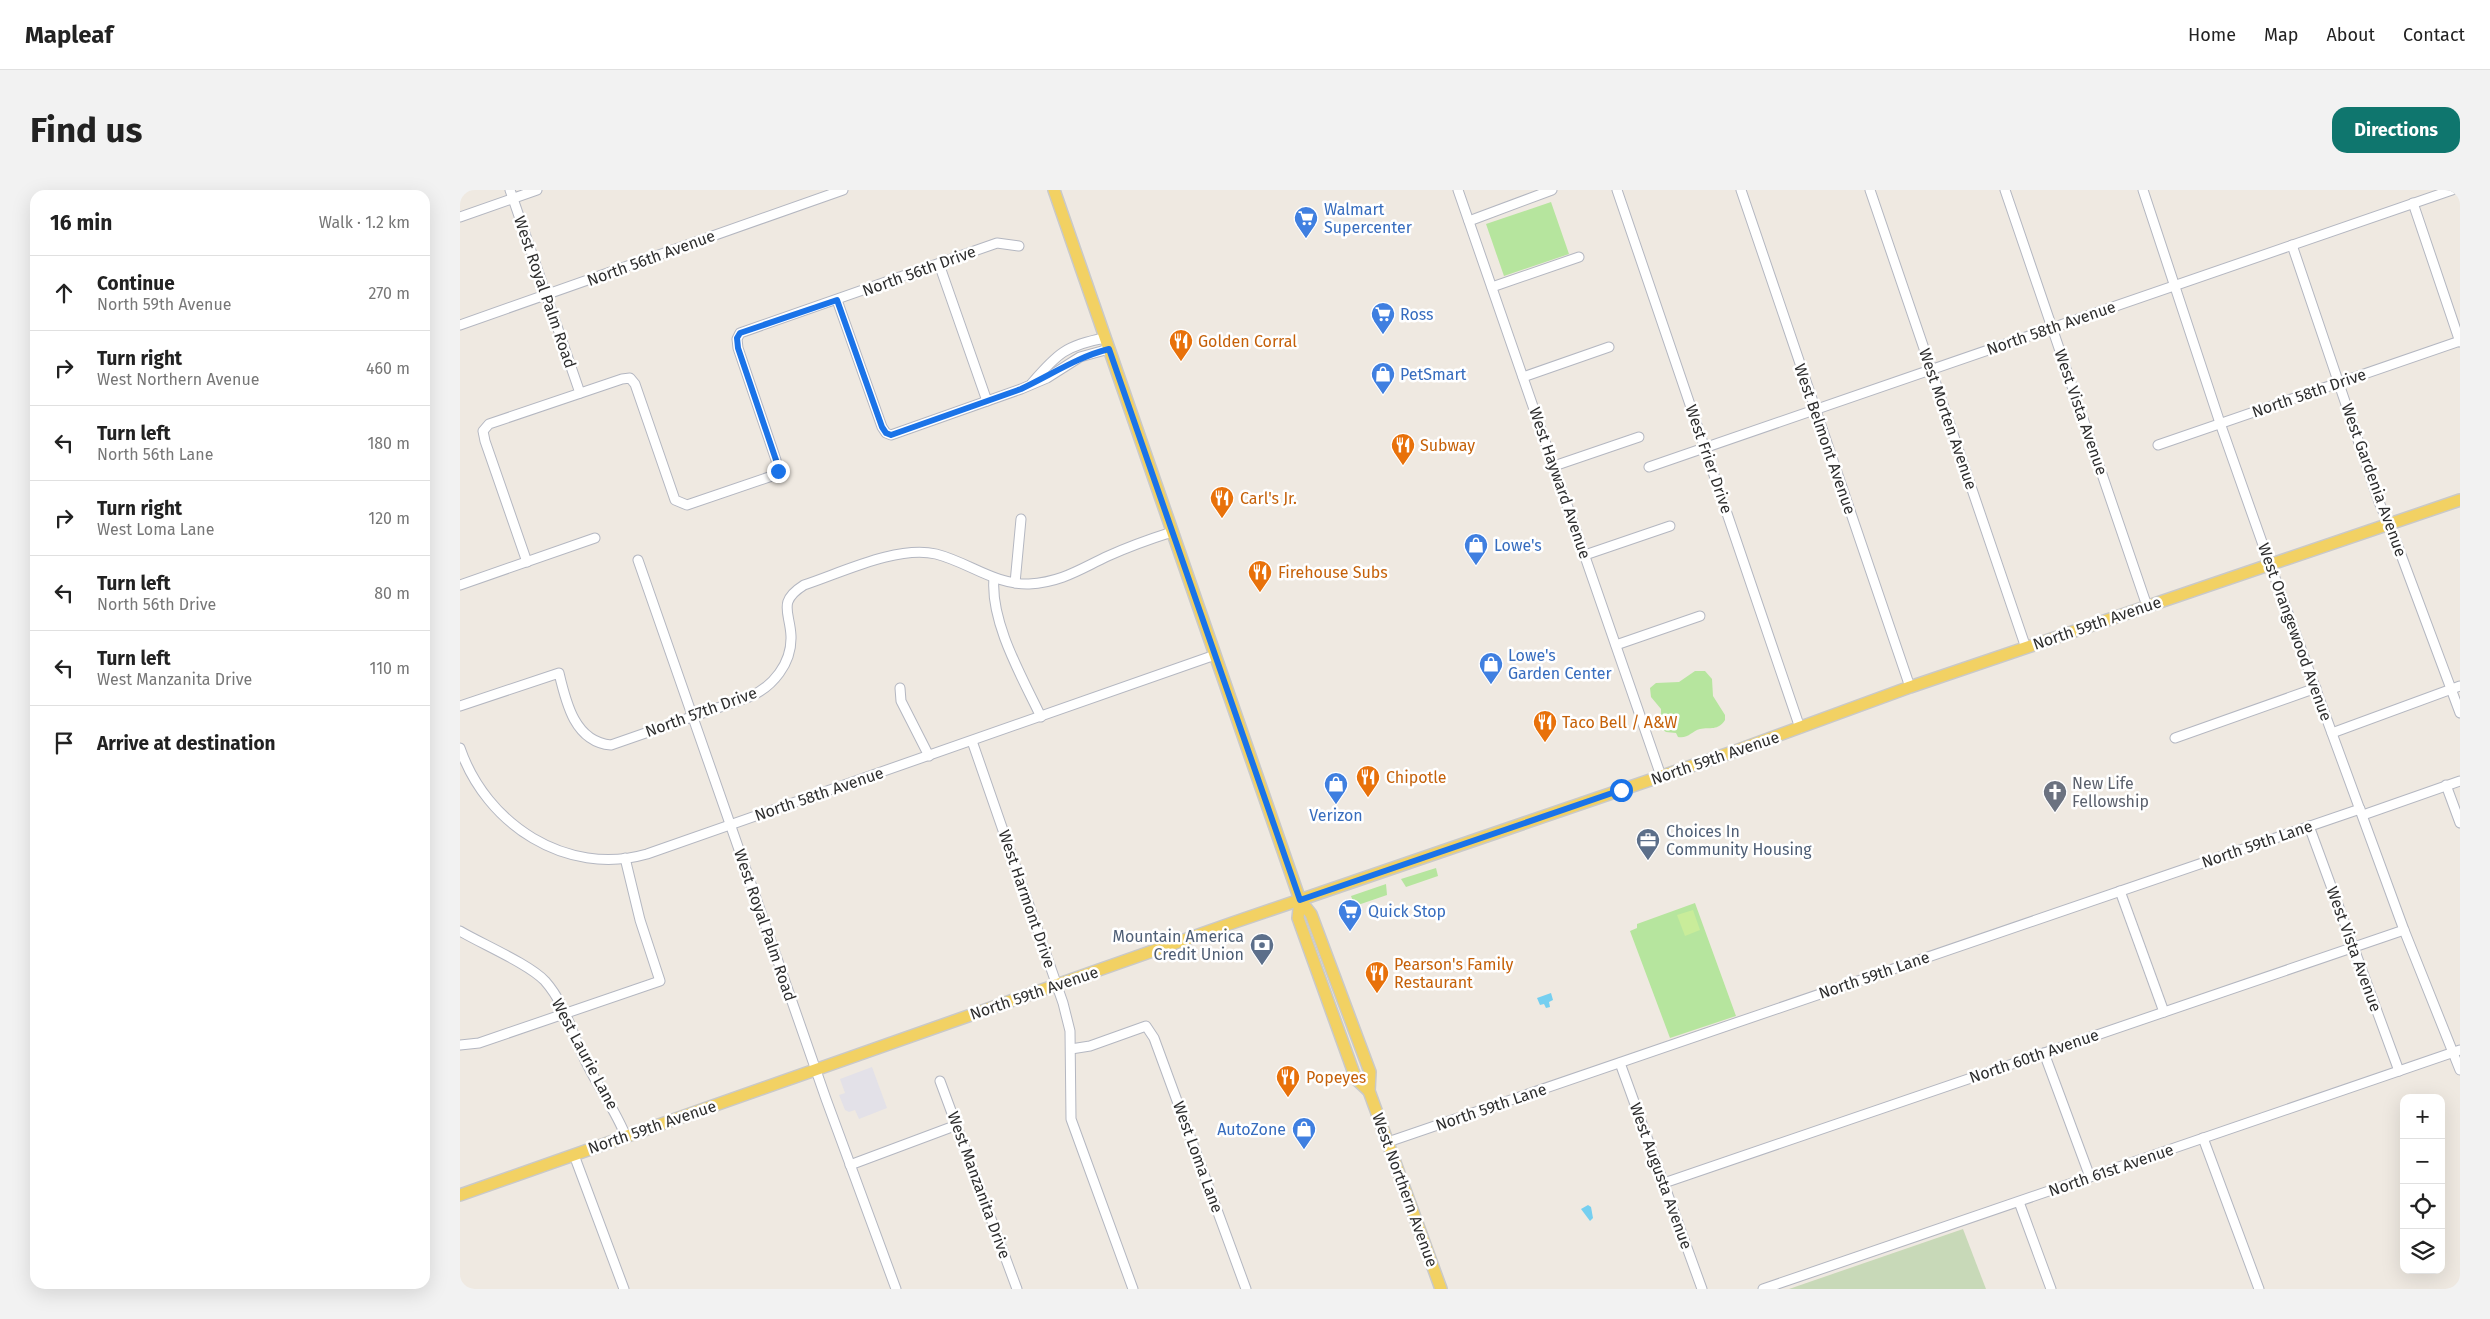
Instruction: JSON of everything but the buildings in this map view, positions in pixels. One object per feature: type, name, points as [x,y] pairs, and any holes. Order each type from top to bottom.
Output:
[{"type":"main road","name":"West Northern Avenue","points":[[1054,190],[1300,900],[1310,914],[1370,1072],[1369,1091],[1441,1289]]},
{"type":"main road","name":"North 59th Avenue","points":[[460,1195],[1300,900],[1800,728],[1910,687],[2460,500]]},
{"type":"street","points":[[460,217],[511,194],[537,190]]},
{"type":"street","name":"North 56th Avenue","points":[[460,325],[842,190]]},
{"type":"street","name":"West Hayward Avenue","points":[[1458,190],[1661,776]]},
{"type":"street","points":[[1469,221],[1552,190]]},
{"type":"street","name":"West Frier Drive","points":[[1617,190],[1800,728]]},
{"type":"street","name":"West Belmont Avenue","points":[[1741,190],[1910,687]]},
{"type":"street","name":"West Morten Avenue","points":[[1870,190],[2026,648]]},
{"type":"street","name":"West Vista Avenue","points":[[2006,190],[2147,606]]},
{"type":"street","name":"West Orangewood Avenue","points":[[2143,190],[2220,423],[2270,564],[2404,930],[2457,1052],[2460,1070]]},
{"type":"street","name":"North 58th Avenue","points":[[1649,467],[2452,190]]},
{"type":"street","name":"West Royal Palm Road","points":[[511,194],[580,393]]},
{"type":"street","points":[[2414,203],[2460,342]]},
{"type":"street","name":"North 56th Drive","points":[[580,393],[630,378],[635,384],[675,500],[687,505],[696,502],[772,476],[778,471],[737,338],[740,333],[997,243],[1019,246]]},
{"type":"street","name":"West Gardenia Avenue","points":[[2292,245],[2379,502],[2456,687],[2460,714]]},
{"type":"street","points":[[1492,287],[1579,257]]},
{"type":"street","points":[[939,264],[987,401]]},
{"type":"street","points":[[837,300],[882,427],[886,433],[891,435],[1030,385],[1107,344]]},
{"type":"street","points":[[1030,385],[1063,351],[1086,342],[1107,344]]},
{"type":"street","name":"North 58th Drive","points":[[2158,445],[2338,382],[2460,342]]},
{"type":"street","points":[[1523,377],[1609,347]]},
{"type":"street","points":[[527,562],[485,442],[483,431],[489,424],[580,393]]},
{"type":"street","points":[[1554,466],[1639,437]]},
{"type":"street","points":[[1014,583],[1021,518]]},
{"type":"street","points":[[1585,555],[1670,526]]},
{"type":"street","name":"North 57th Drive","points":[[460,706],[558,673],[564,697],[578,727],[592,740],[611,745],[758,693],[774,680],[784,666],[789,651],[791,636],[786,612],[788,600],[796,590],[804,585],[895,555],[918,552],[952,559],[994,578],[1014,583],[1033,583],[1072,576],[1107,557],[1172,532]]},
{"type":"street","points":[[460,586],[596,538]]},
{"type":"street","name":"West Royal Palm Road","points":[[638,560],[816,1070],[896,1289]]},
{"type":"street","points":[[994,578],[993,591],[1000,622],[1010,649],[1041,717]]},
{"type":"street","points":[[1616,645],[1700,616]]},
{"type":"street","name":"North 58th Avenue","points":[[460,748],[465,762],[484,795],[494,808],[520,830],[541,843],[568,854],[589,858],[625,858],[646,854],[1215,656]]},
{"type":"street","points":[[2332,733],[2456,687]]},
{"type":"street","points":[[900,688],[901,701],[929,756]]},
{"type":"street","points":[[2175,738],[2316,688]]},
{"type":"street","name":"West Harmont Drive","points":[[972,741],[1066,1015],[1071,1049],[1071,1119],[1133,1289]]},
{"type":"street","name":"North 59th Lane","points":[[1388,1142],[2309,826],[2362,812],[2460,781]]},
{"type":"street","points":[[2446,786],[2460,823]]},
{"type":"street","name":"West Vista Avenue","points":[[2309,826],[2399,1071]]},
{"type":"street","points":[[460,1045],[479,1043],[660,981],[635,904],[625,858]]},
{"type":"street","points":[[2120,891],[2164,1012]]},
{"type":"street","name":"North 60th Avenue","points":[[1664,1183],[2404,930]]},
{"type":"street","name":"West Laurie Lane","points":[[460,931],[522,964],[544,980],[566,1012],[588,1066],[619,1119],[626,1137]]},
{"type":"street","name":"West Loma Lane","points":[[1071,1049],[1090,1046],[1146,1026],[1154,1038],[1246,1289]]},
{"type":"street","name":"North 61st Avenue","points":[[1763,1289],[2457,1052]]},
{"type":"street","points":[[2044,1053],[2090,1177]]},
{"type":"street","name":"West Augusta Avenue","points":[[1620,1063],[1702,1289]]},
{"type":"street","name":"West Manzanita Drive","points":[[940,1081],[1017,1289]]},
{"type":"street","points":[[850,1165],[957,1124]]},
{"type":"street","points":[[2203,1138],[2259,1289]]},
{"type":"street","points":[[574,1155],[624,1289]]},
{"type":"street","points":[[2019,1202],[2051,1289]]},
{"type":"shaded area","points":[[872,1067],[887,1108],[859,1119],[855,1110],[849,1112],[845,1110],[839,1095],[845,1093],[840,1079]]},
{"type":"green space","points":[[1551,202],[1569,254],[1504,276],[1486,224]]},
{"type":"green space","points":[[1695,671],[1705,671],[1712,679],[1713,696],[1725,715],[1725,720],[1720,726],[1700,729],[1685,737],[1678,737],[1676,733],[1666,732],[1661,728],[1661,709],[1651,697],[1650,688],[1656,683],[1679,682]]},
{"type":"green space","points":[[1436,868],[1438,876],[1406,887],[1401,879]]},
{"type":"green space","points":[[1386,884],[1387,895],[1355,906],[1351,896]]},
{"type":"green space","points":[[1695,903],[1736,1016],[1670,1038],[1630,931],[1637,928],[1637,924]]},
{"type":"green space","points":[[1693,910],[1700,930],[1685,936],[1677,915]]},
{"type":"green space","points":[[1963,1229],[1986,1289],[1789,1289]]},
{"type":"water","points":[[1551,993],[1553,1000],[1549,1002],[1550,1007],[1546,1008],[1544,1004],[1540,1005],[1537,998]]},
{"type":"water","points":[[1588,1205],[1591,1207],[1593,1218],[1590,1221],[1581,1209]]},
{"type":"place","name":"Walmart Supercenter","points":[[1306,239]]},
{"type":"place","name":"Ross","points":[[1383,335]]},
{"type":"place","name":"Golden Corral","points":[[1181,362]]},
{"type":"place","name":"PetSmart","points":[[1383,395]]},
{"type":"place","name":"Subway","points":[[1403,466]]},
{"type":"place","name":"Carl's Jr.","points":[[1222,519]]},
{"type":"place","name":"Lowe's","points":[[1476,566]]},
{"type":"place","name":"Firehouse Subs","points":[[1260,593]]},
{"type":"place","name":"Lowe's Garden Center","points":[[1491,685]]},
{"type":"place","name":"Taco Bell / A&W","points":[[1545,743]]},
{"type":"place","name":"Chipotle","points":[[1368,798]]},
{"type":"place","name":"Verizon","points":[[1336,805]]},
{"type":"place","name":"New Life Fellowship","points":[[2055,813]]},
{"type":"place","name":"Choices In Community Housing","points":[[1648,861]]},
{"type":"place","name":"Quick Stop","points":[[1350,932]]},
{"type":"place","name":"Mountain America Credit Union","points":[[1262,966]]},
{"type":"place","name":"Pearson's Family Restaurant","points":[[1377,994]]},
{"type":"place","name":"Popeyes","points":[[1288,1098]]},
{"type":"place","name":"AutoZone","points":[[1304,1150]]},
{"type":"route","points":[[778,471],[738,348],[737,338],[740,333],[837,300],[882,427],[886,433],[891,435],[1037,383],[1080,357],[1109,349],[1300,900],[1621,790]]}]
